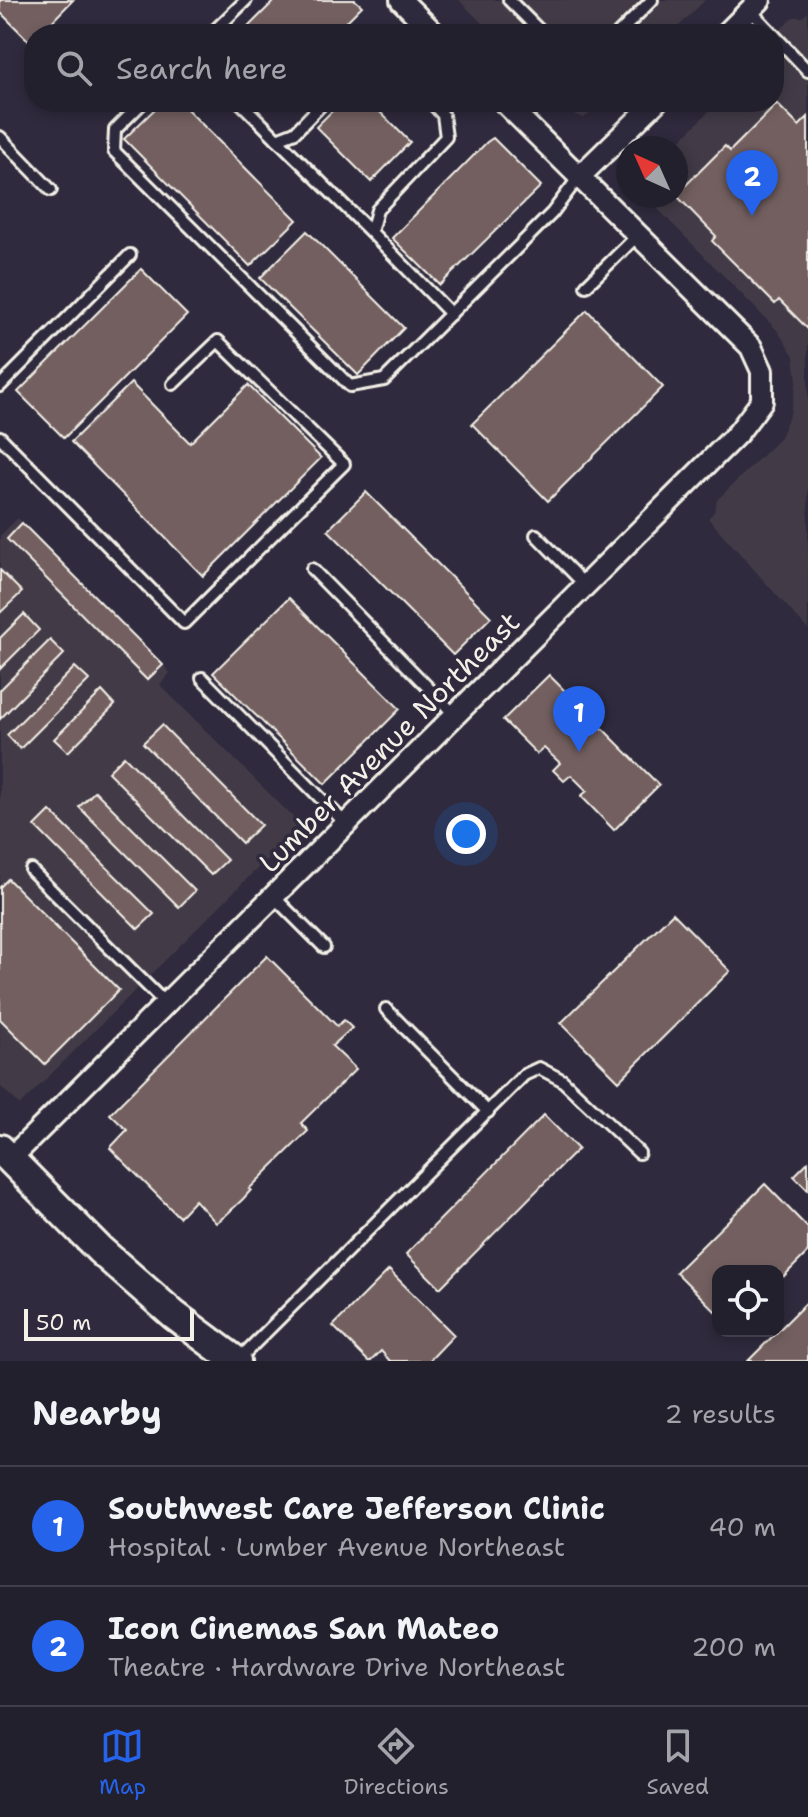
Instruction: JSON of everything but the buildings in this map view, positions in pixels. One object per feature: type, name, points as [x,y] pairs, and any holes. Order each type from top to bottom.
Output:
[{"type":"main road","points":[[5,1154],[100,1250],[174,1315],[236,1361]]},
{"type":"street","points":[[401,0],[425,24]]},
{"type":"street","points":[[736,24],[755,5]]},
{"type":"street","points":[[514,112],[638,235]]},
{"type":"street","points":[[579,177],[646,112]]},
{"type":"street","name":"Lumber Avenue Northeast","points":[[5,1154],[166,1004],[274,897],[738,433],[762,401],[762,371],[751,347],[638,235]]},
{"type":"lane","points":[[221,24],[246,0]]},
{"type":"lane","points":[[509,0],[533,24]]},
{"type":"lane","points":[[628,24],[652,0]]},
{"type":"lane","points":[[755,5],[767,24]]},
{"type":"lane","points":[[784,45],[808,71]]},
{"type":"lane","points":[[133,112],[115,130],[114,151],[350,386],[384,380],[552,213],[579,177]]},
{"type":"lane","points":[[250,112],[451,314]]},
{"type":"lane","points":[[277,139],[295,132],[314,112]]},
{"type":"lane","points":[[371,232],[377,210],[446,137],[440,112]]},
{"type":"lane","points":[[0,137],[51,190]]},
{"type":"lane","points":[[586,286],[638,235]]},
{"type":"lane","points":[[0,386],[130,255]]},
{"type":"lane","points":[[0,437],[184,623],[344,464],[218,341],[173,384]]},
{"type":"lane","points":[[536,535],[585,585]]},
{"type":"lane","points":[[312,569],[455,715]]},
{"type":"lane","points":[[202,678],[346,824]]},
{"type":"lane","points":[[31,870],[166,1004]]},
{"type":"lane","points":[[274,897],[324,947]]},
{"type":"lane","points":[[386,1009],[488,1112]]},
{"type":"lane","points":[[236,1361],[524,1075],[539,1068],[562,1080],[639,1153]]},
{"type":"shaded area","points":[[459,0],[705,0],[681,24],[483,24]]},
{"type":"shaded area","points":[[808,12],[808,630],[708,518],[714,512],[717,500],[779,439],[790,414],[797,380],[794,356],[777,330],[657,208],[688,208],[688,136],[685,136],[708,112],[784,112],[784,26],[793,17],[803,17]]},
{"type":"shaded area","points":[[571,112],[592,112],[584,118]]},
{"type":"shaded area","points":[[18,518],[170,673],[160,685],[301,825],[20,1105],[0,1086],[0,536]]},
{"type":"place","name":"Icon Cinemas San Mateo","points":[[752,216]]},
{"type":"place","name":"Southwest Care Jefferson Clinic","points":[[579,752]]}]
